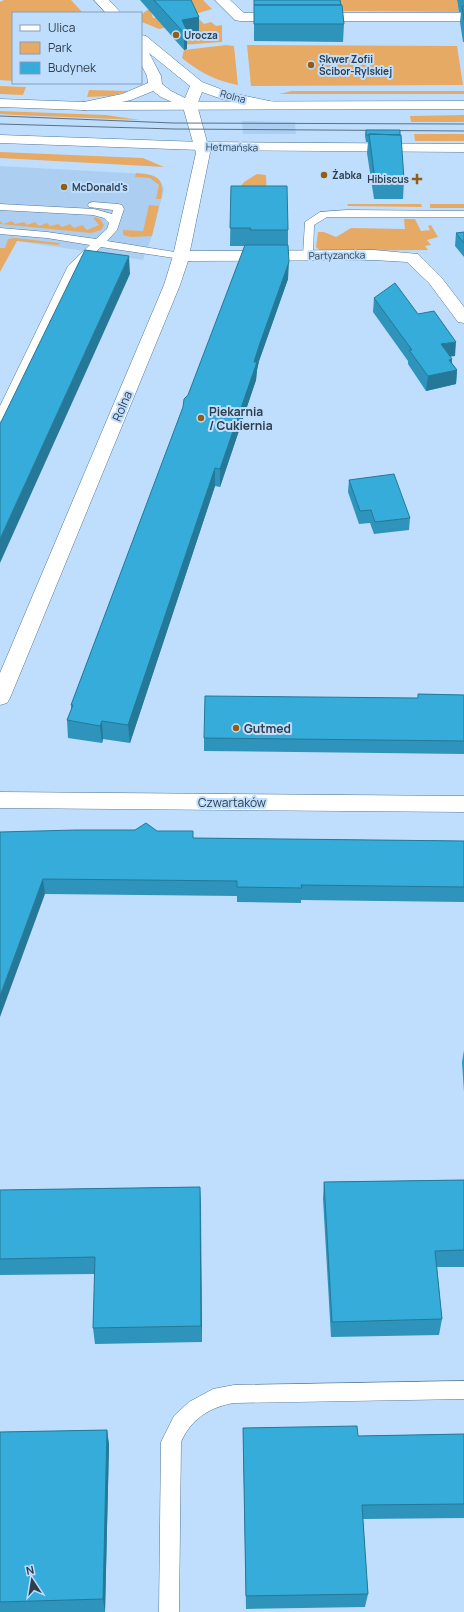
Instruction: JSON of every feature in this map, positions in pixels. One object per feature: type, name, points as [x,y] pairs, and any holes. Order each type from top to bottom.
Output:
[{"type":"street","points":[[101,0],[113,12]]},
{"type":"street","points":[[222,0],[240,17],[464,17]]},
{"type":"street","name":"Rolna","points":[[142,40],[197,85],[227,96],[269,105]]},
{"type":"street","points":[[142,52],[154,76],[155,85],[166,94],[190,105]]},
{"type":"street","points":[[84,106],[126,97],[155,85]]},
{"type":"street","points":[[190,105],[197,85]]},
{"type":"street","points":[[0,103],[84,106],[464,104]]},
{"type":"street","name":"Rolna","points":[[0,698],[153,332],[181,256],[202,153],[190,105]]},
{"type":"street","name":"Hetmańska","points":[[0,139],[201,146],[464,148]]},
{"type":"street","name":"Partyzancka","points":[[181,256],[374,255],[412,257],[436,280],[464,318]]},
{"type":"street","name":"Czwartaków","points":[[0,800],[464,804]]},
{"type":"lane","points":[[0,200],[114,206],[119,209],[112,230],[99,244],[74,266],[0,418]]},
{"type":"lane","points":[[0,207],[94,212],[108,216],[114,223]]},
{"type":"lane","points":[[308,255],[310,224],[324,214],[347,212],[464,214]]},
{"type":"lane","points":[[0,231],[47,236],[181,256]]},
{"type":"lane","points":[[169,1612],[171,1442],[175,1430],[194,1408],[221,1395],[234,1394],[464,1390]]},
{"type":"shaded area","points":[[242,121],[295,122],[296,134],[243,134]]},
{"type":"shaded area","points":[[0,166],[146,174],[154,176],[160,180],[164,189],[152,236],[143,260],[11,240],[0,258]]},
{"type":"green space","points":[[4,0],[71,0],[82,12],[12,12],[12,81],[0,80],[0,2]]},
{"type":"green space","points":[[182,0],[203,0],[212,9],[175,20]]},
{"type":"green space","points":[[339,0],[464,1],[457,1],[459,12],[341,11]]},
{"type":"green space","points":[[150,8],[153,18],[196,16],[204,24],[211,22],[216,26],[222,25],[222,42],[180,45],[174,39],[200,34],[190,22],[159,29],[142,22],[142,14]]},
{"type":"green space","points":[[226,45],[234,46],[238,85],[222,81],[208,75],[195,68],[182,58],[184,50]]},
{"type":"green space","points":[[247,45],[457,46],[463,85],[251,86]]},
{"type":"green space","points":[[0,86],[26,87],[23,95],[0,94]]},
{"type":"green space","points":[[89,90],[130,91],[110,96],[87,97]]},
{"type":"green space","points":[[292,91],[464,91],[464,94],[279,94]]},
{"type":"green space","points":[[0,111],[106,115],[140,120],[14,115],[0,114]]},
{"type":"green space","points":[[464,115],[464,122],[411,122],[410,116]]},
{"type":"green space","points":[[414,134],[464,134],[464,141],[415,141]]},
{"type":"green space","points":[[0,152],[143,158],[164,167],[0,158]]},
{"type":"green space","points":[[136,173],[158,178],[162,186],[161,199],[156,199],[159,185],[150,178],[135,177]]},
{"type":"green space","points":[[257,174],[266,175],[267,201],[241,186],[244,182]]},
{"type":"green space","points":[[347,204],[421,204],[422,207],[348,206]]},
{"type":"green space","points":[[430,204],[464,204],[464,208],[430,208]]},
{"type":"green space","points":[[149,205],[159,206],[152,236],[131,237],[123,235],[123,230],[143,231]]},
{"type":"green space","points":[[95,217],[100,219],[104,225],[101,230],[91,233],[0,224],[0,221],[3,224],[12,221],[15,224],[24,222],[27,225],[35,222],[39,226],[47,223],[50,226],[58,224],[62,227],[70,224],[74,228],[82,225],[87,230],[99,225],[93,218]]},
{"type":"green space","points":[[404,219],[415,219],[421,231],[430,230],[428,226],[431,225],[438,237],[427,240],[431,245],[425,246],[428,250],[321,251],[316,247],[318,232],[324,232],[336,237],[351,228],[405,229]]},
{"type":"green space","points":[[15,238],[60,244],[17,241],[0,272],[0,248],[5,248],[8,239]]},
{"type":"building","points":[[154,0],[191,0],[199,17],[182,20],[187,31],[184,33]]},
{"type":"building","points":[[254,0],[340,0],[341,5],[254,5]]},
{"type":"building","points":[[254,5],[342,5],[344,24],[254,24]]},
{"type":"building","points":[[462,6],[464,6],[464,20]]},
{"type":"building","points":[[366,130],[400,130],[400,135],[366,135]]},
{"type":"building","points":[[369,134],[401,135],[404,180],[375,180]]},
{"type":"building","points":[[231,186],[287,186],[288,230],[250,230],[251,228],[230,228]]},
{"type":"building","points":[[464,232],[464,243],[456,233]]},
{"type":"building","points":[[245,245],[288,245],[289,262],[260,343],[254,362],[257,362],[220,469],[215,468],[128,725],[102,721],[100,726],[67,720],[73,705],[71,705],[183,407],[184,399],[188,395]]},
{"type":"building","points":[[85,250],[129,256],[0,539],[0,424]]},
{"type":"building","points":[[395,283],[418,314],[434,311],[456,342],[441,344],[452,359],[449,360],[457,370],[428,376],[409,350],[412,350],[374,298]]},
{"type":"building","points":[[394,474],[410,518],[375,522],[371,510],[360,511],[349,480]]},
{"type":"building","points":[[418,694],[464,695],[464,741],[204,738],[205,696],[418,698]]},
{"type":"building","points":[[146,823],[157,831],[193,831],[193,838],[464,841],[464,887],[301,885],[302,888],[237,887],[237,881],[43,879],[0,996],[0,832],[135,830]]},
{"type":"building","points":[[464,1180],[464,1250],[435,1251],[442,1319],[332,1322],[324,1182]]},
{"type":"building","points":[[200,1187],[201,1326],[93,1328],[95,1257],[0,1259],[0,1190]]},
{"type":"building","points":[[357,1426],[358,1436],[464,1434],[464,1504],[362,1505],[368,1594],[246,1596],[243,1428]]},
{"type":"building","points":[[107,1430],[103,1599],[0,1602],[0,1432]]},
{"type":"tram line","points":[[0,116],[173,123],[464,124]]},
{"type":"tram line","points":[[0,124],[174,129],[464,131]]},
{"type":"place","name":"Urocza","points":[[176,35]]},
{"type":"place","name":"Skwer Zofii Ścibor-Rylskiej","points":[[311,65]]},
{"type":"place","name":"Żabka","points":[[324,175]]},
{"type":"place","name":"Hibiscus","points":[[417,179]]},
{"type":"place","name":"McDonald's","points":[[64,187]]},
{"type":"place","name":"Piekarnia / Cukiernia","points":[[201,418]]},
{"type":"place","name":"Gutmed","points":[[236,728]]}]
